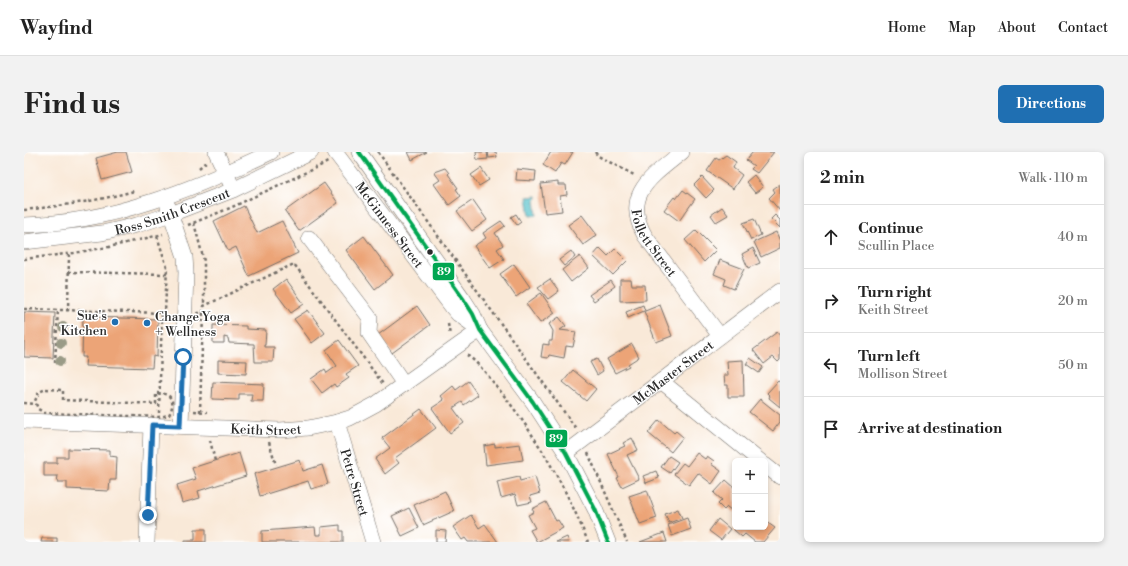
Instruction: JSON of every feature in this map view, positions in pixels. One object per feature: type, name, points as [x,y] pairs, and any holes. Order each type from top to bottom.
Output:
[{"type":"street","name":"Ross Smith Crescent","points":[[24,225],[82,219],[116,212],[166,197],[226,174],[271,152]]},
{"type":"street","name":"Ross Smith Crescent","points":[[24,242],[102,233],[137,225],[234,190],[311,152]]},
{"type":"street","name":"McGinness Street","points":[[359,152],[464,300],[473,314],[480,330],[533,402],[566,452],[595,509],[608,542]]},
{"type":"street","name":"Follett Street","points":[[682,152],[647,182],[639,195],[636,207],[639,226],[720,336]]},
{"type":"street","points":[[212,155],[226,174],[234,190]]},
{"type":"street","name":"McGinness Street","points":[[331,157],[452,307],[462,318],[480,330]]},
{"type":"street","points":[[166,197],[184,257],[186,272],[180,426]]},
{"type":"street","points":[[309,238],[370,318],[369,333],[404,384]]},
{"type":"street","name":"McMaster Street","points":[[566,452],[780,291]]},
{"type":"street","name":"Keith Street","points":[[24,421],[155,421],[180,426],[266,429],[308,428],[350,418],[376,404],[480,330]]},
{"type":"street","points":[[661,381],[756,458]]},
{"type":"street","points":[[148,542],[155,421]]},
{"type":"street","name":"Petre Street","points":[[337,422],[373,542]]},
{"type":"street","points":[[768,467],[780,477]]},
{"type":"path","points":[[378,152],[578,431]]},
{"type":"path","points":[[595,152],[598,156],[647,182]]},
{"type":"path","points":[[195,170],[204,165],[212,155]]},
{"type":"path","points":[[306,172],[331,157]]},
{"type":"path","points":[[24,210],[64,206],[106,198],[140,189]]},
{"type":"path","points":[[194,223],[204,261],[204,427],[216,461]]},
{"type":"path","points":[[155,421],[159,394],[167,274],[167,267],[157,236]]},
{"type":"path","points":[[68,311],[69,254]]},
{"type":"path","points":[[24,259],[41,257]]},
{"type":"path","points":[[204,306],[294,264],[391,394]]},
{"type":"path","points":[[68,272],[167,274]]},
{"type":"path","points":[[24,310],[164,313]]},
{"type":"path","points":[[55,363],[58,310]]},
{"type":"path","points":[[164,313],[165,320],[174,320],[174,312],[203,313]]},
{"type":"path","points":[[447,318],[451,340]]},
{"type":"path","points":[[462,352],[478,364],[517,412],[539,444],[555,472],[588,542]]},
{"type":"path","points":[[46,389],[63,390],[62,400],[156,404],[156,394],[159,394],[169,395],[173,408],[169,415],[155,421],[45,413],[38,409],[35,401],[39,392],[46,389]]},
{"type":"path","points":[[24,403],[36,404]]},
{"type":"path","points":[[266,429],[276,465]]},
{"type":"path","points":[[586,448],[627,542]]},
{"type":"water","points":[[537,196],[535,200],[537,215],[530,216],[527,197]]},
{"type":"building","points":[[118,152],[126,152],[132,172],[102,180],[96,158]]},
{"type":"building","points":[[408,152],[427,152],[412,160]]},
{"type":"building","points":[[476,152],[487,152],[488,159],[477,160]]},
{"type":"building","points":[[488,152],[496,152],[497,157],[489,158]]},
{"type":"building","points":[[551,152],[573,152],[565,165],[561,163],[555,173],[543,165]]},
{"type":"building","points":[[753,152],[774,152],[757,173],[751,169],[754,166],[746,160]]},
{"type":"building","points":[[726,155],[736,162],[733,168],[742,175],[733,189],[707,171],[716,158],[719,160]]},
{"type":"building","points":[[445,168],[458,188],[456,189],[461,196],[449,205],[434,184],[440,180],[434,172]]},
{"type":"building","points":[[481,168],[489,180],[479,186],[471,175]]},
{"type":"building","points":[[517,169],[536,171],[535,181],[516,180]]},
{"type":"building","points":[[754,175],[763,187],[755,193],[746,182]]},
{"type":"building","points":[[702,177],[714,190],[706,198],[694,185]]},
{"type":"building","points":[[558,182],[558,185],[566,185],[567,195],[560,196],[562,211],[545,213],[541,184]]},
{"type":"building","points":[[324,183],[338,203],[299,231],[285,211]]},
{"type":"building","points":[[780,184],[780,211],[769,198],[775,192],[773,189]]},
{"type":"building","points":[[683,190],[695,199],[679,221],[664,210],[674,197],[676,199]]},
{"type":"building","points":[[473,200],[487,220],[472,231],[457,211]]},
{"type":"building","points":[[244,206],[257,233],[282,221],[298,253],[249,276],[236,247],[228,251],[214,221]]},
{"type":"building","points":[[722,207],[728,215],[716,222],[711,215]]},
{"type":"building","points":[[516,214],[521,222],[517,225],[511,217]]},
{"type":"building","points":[[582,215],[597,235],[583,245],[568,225]]},
{"type":"building","points":[[775,215],[780,220],[780,228],[771,219]]},
{"type":"building","points":[[754,219],[761,235],[751,240],[743,223]]},
{"type":"building","points":[[501,221],[505,226],[495,233],[503,245],[497,249],[504,259],[490,268],[474,246],[486,238],[483,233]]},
{"type":"building","points":[[696,230],[716,250],[704,262],[685,240]]},
{"type":"building","points":[[776,232],[780,241],[780,248],[761,257],[754,242]]},
{"type":"building","points":[[364,236],[393,275],[375,289],[346,250]]},
{"type":"building","points":[[600,248],[608,256],[615,249],[627,261],[613,275],[593,256]]},
{"type":"building","points":[[753,248],[760,263],[748,268],[742,254]]},
{"type":"building","points":[[571,251],[575,257],[564,266],[559,260]]},
{"type":"building","points":[[580,256],[589,268],[571,282],[562,270]]},
{"type":"building","points":[[720,260],[744,269],[734,289],[724,285],[726,279],[714,274]]},
{"type":"building","points":[[514,264],[530,287],[516,297],[500,274]]},
{"type":"building","points":[[286,279],[304,304],[291,313],[273,289]]},
{"type":"building","points":[[550,279],[559,291],[548,299],[538,287]]},
{"type":"building","points":[[620,279],[631,279],[632,285],[645,285],[646,300],[620,301]]},
{"type":"building","points":[[611,280],[615,286],[594,301],[589,295]]},
{"type":"building","points":[[541,293],[555,313],[540,323],[526,304]]},
{"type":"building","points":[[643,305],[645,311],[660,305],[672,336],[656,342],[644,311],[628,318],[626,312]]},
{"type":"building","points":[[417,306],[430,325],[392,353],[378,335]]},
{"type":"building","points":[[308,310],[325,333],[312,343],[294,319]]},
{"type":"building","points":[[24,312],[55,313],[53,358],[24,357]]},
{"type":"building","points":[[83,317],[158,319],[157,357],[153,356],[152,368],[85,366],[86,357],[82,357]]},
{"type":"building","points":[[559,317],[566,326],[560,330],[576,332],[573,347],[566,346],[564,358],[549,355],[548,358],[541,357],[543,344],[549,345],[549,341],[552,341],[553,331],[549,324]]},
{"type":"building","points":[[213,325],[246,326],[246,329],[266,330],[264,347],[274,347],[273,362],[255,362],[254,344],[229,343],[228,338],[224,337],[224,343],[213,343]]},
{"type":"building","points":[[777,332],[780,336],[780,360],[778,362],[773,357],[764,364],[753,350]]},
{"type":"building","points":[[339,340],[358,366],[346,374],[349,378],[336,387],[334,384],[322,393],[311,379],[325,369],[327,373],[337,366],[326,350]]},
{"type":"building","points":[[632,344],[639,357],[628,364],[629,366],[615,373],[607,359]]},
{"type":"building","points":[[750,358],[763,367],[759,373],[746,364]]},
{"type":"building","points":[[597,359],[603,371],[597,375],[590,362]]},
{"type":"building","points":[[218,360],[247,361],[246,374],[218,373]]},
{"type":"building","points":[[743,360],[744,397],[728,397],[728,385],[725,385],[724,375],[728,375],[727,361]]},
{"type":"building","points":[[573,370],[596,389],[586,401],[563,382]]},
{"type":"building","points":[[468,381],[478,395],[464,405],[462,402],[453,408],[464,423],[450,433],[432,408],[444,400],[441,396],[453,386],[456,390]]},
{"type":"building","points":[[778,381],[780,382],[780,407],[769,398],[770,396],[767,393]]},
{"type":"building","points":[[213,382],[264,384],[263,401],[251,401],[252,394],[239,394],[239,400],[212,399]]},
{"type":"building","points":[[760,399],[780,415],[780,422],[773,431],[749,412]]},
{"type":"building","points":[[421,409],[436,428],[395,458],[399,463],[385,474],[375,459],[390,448],[382,438]]},
{"type":"building","points":[[659,420],[674,433],[676,431],[683,437],[671,452],[648,433]]},
{"type":"building","points":[[632,438],[638,450],[627,455],[639,479],[622,487],[608,454],[625,446],[623,443]]},
{"type":"building","points":[[495,444],[495,447],[520,444],[523,460],[486,465],[484,446]]},
{"type":"building","points":[[68,449],[110,450],[110,456],[117,457],[116,480],[110,480],[109,491],[67,489],[67,482],[57,482],[58,476],[44,476],[44,463],[57,463],[57,457],[68,457]]},
{"type":"building","points":[[239,453],[246,476],[198,491],[200,498],[182,503],[177,485],[196,479],[192,468]]},
{"type":"building","points":[[697,453],[705,459],[707,456],[714,461],[711,464],[721,471],[712,484],[698,473],[689,485],[674,474],[683,463],[687,466]]},
{"type":"building","points":[[669,456],[678,462],[670,473],[661,467]]},
{"type":"building","points":[[300,460],[303,471],[322,465],[328,484],[311,489],[308,481],[260,496],[254,474]]},
{"type":"building","points":[[656,471],[659,478],[646,483],[643,476]]},
{"type":"building","points":[[519,477],[520,481],[535,477],[540,493],[530,496],[532,502],[518,505],[515,494],[501,498],[497,482]]},
{"type":"building","points":[[726,480],[732,485],[732,511],[727,507],[724,510],[718,504],[722,500],[714,493]]},
{"type":"building","points":[[647,490],[657,518],[640,524],[629,496]]},
{"type":"building","points":[[445,491],[454,511],[423,525],[414,505]]},
{"type":"building","points":[[546,502],[556,521],[558,520],[563,528],[537,542],[530,530],[535,528],[528,515],[534,512],[532,509]]},
{"type":"building","points":[[409,508],[419,528],[402,536],[392,516]]},
{"type":"building","points":[[678,509],[682,518],[669,523],[665,514]]},
{"type":"building","points":[[471,515],[479,528],[485,524],[498,542],[468,542],[465,538],[462,540],[453,527]]},
{"type":"building","points":[[687,518],[691,529],[672,536],[668,525]]},
{"type":"building","points":[[718,519],[730,529],[721,540],[709,531]]},
{"type":"building","points":[[768,523],[775,528],[763,542],[755,542],[745,534],[742,537],[734,530],[768,530]]},
{"type":"building","points":[[340,525],[340,531],[343,531],[343,542],[262,542],[262,531],[315,527],[316,535],[321,535],[321,527]]},
{"type":"building","points":[[195,529],[206,529],[206,542],[185,542],[185,540],[195,540]]},
{"type":"building","points":[[436,530],[446,531],[445,542],[436,542]]},
{"type":"building","points":[[664,533],[667,542],[640,542]]},
{"type":"building","points":[[567,537],[569,542],[556,542]]},
{"type":"building","points":[[42,538],[57,538],[57,542],[41,542]]},
{"type":"transit line","name":"89","points":[[359,152],[464,300],[473,314],[480,330],[533,402],[566,453],[595,509],[608,542]]},
{"type":"place","name":"Sue's Kitchen","points":[[115,322]]},
{"type":"place","name":"Change Yoga + Wellness","points":[[147,323]]},
{"type":"route","points":[[148,515],[152,425],[180,426],[183,357]]}]
